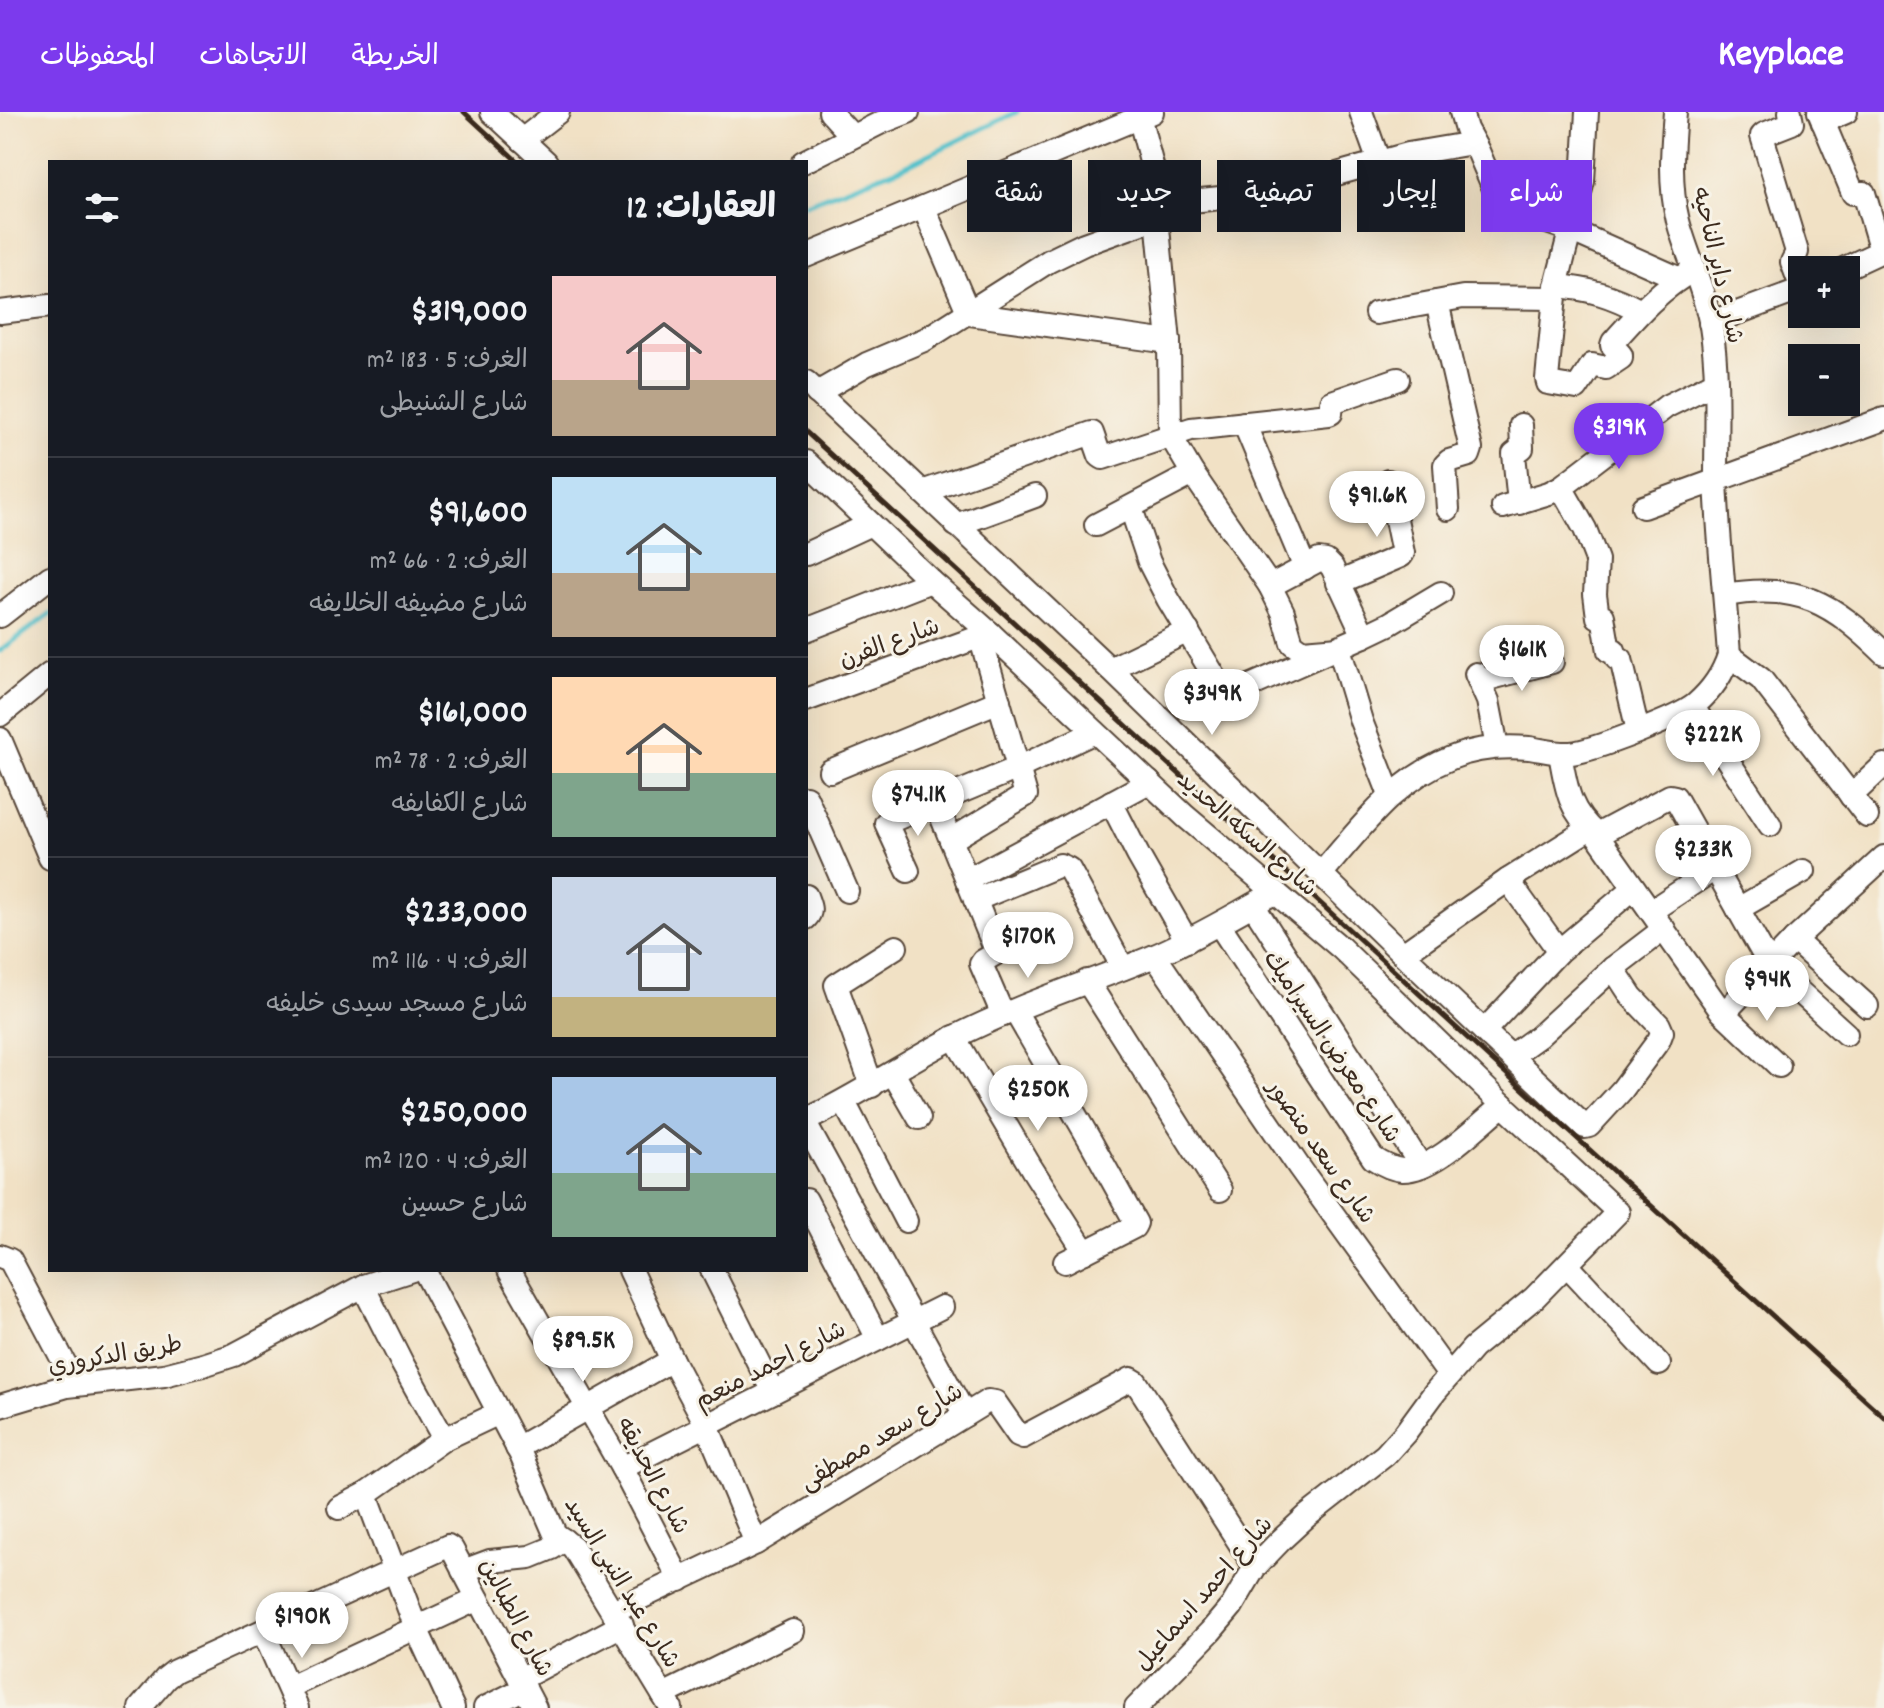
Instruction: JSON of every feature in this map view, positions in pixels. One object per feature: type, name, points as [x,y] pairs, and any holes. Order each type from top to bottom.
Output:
[{"type":"street","points":[[492,112],[544,160]]},
{"type":"street","points":[[522,140],[558,112]]},
{"type":"street","points":[[830,112],[852,136]]},
{"type":"street","points":[[807,160],[852,136],[876,117],[908,112]]},
{"type":"street","points":[[1361,112],[1378,160]]},
{"type":"street","points":[[1461,112],[1481,161]]},
{"type":"street","points":[[1586,160],[1587,112]]},
{"type":"street","name":"شارع داير الناحيه","points":[[1675,112],[1671,158],[1686,274],[1710,323],[1716,382],[1716,481],[1729,655]]},
{"type":"street","points":[[1790,112],[1792,123],[1762,136],[1797,252],[1795,256]]},
{"type":"street","points":[[1846,112],[1821,117],[1853,193],[1864,193],[1882,250],[1860,261]]},
{"type":"street","points":[[808,255],[1144,114],[1152,160]]},
{"type":"street","points":[[1386,160],[1473,143]]},
{"type":"street","points":[[1201,204],[1269,193],[1357,168]]},
{"type":"street","points":[[924,208],[969,314]]},
{"type":"street","points":[[812,388],[926,339],[1049,261],[1112,232]]},
{"type":"street","points":[[1158,232],[1169,342],[1170,435],[1270,586],[1283,612],[1289,637],[1303,651],[1339,648]]},
{"type":"street","points":[[1570,232],[1555,292],[1547,379],[1550,384],[1576,388],[1592,365],[1608,368],[1621,356],[1613,342],[1641,311],[1686,274],[1575,232]]},
{"type":"street","points":[[1376,313],[1463,297],[1586,288],[1615,297],[1641,311]]},
{"type":"street","points":[[1710,323],[1788,294]]},
{"type":"street","points":[[1437,302],[1471,449],[1469,455],[1445,465],[1448,509]]},
{"type":"street","points":[[0,312],[48,306]]},
{"type":"street","points":[[969,314],[1169,342]]},
{"type":"street","points":[[922,492],[1092,433],[1102,458],[1191,429],[1329,414],[1332,402],[1398,379]]},
{"type":"street","points":[[1521,425],[1522,448],[1514,454],[1511,505],[1561,487],[1667,406],[1716,382]]},
{"type":"street","name":"شارع السكه الحديد","points":[[812,388],[1110,669],[1584,1126],[1589,1126],[1622,1090],[1662,1032],[1632,997],[1613,968]]},
{"type":"street","points":[[1643,507],[1884,419]]},
{"type":"street","points":[[1244,423],[1305,568]]},
{"type":"street","name":"شارع السكه الحديد","points":[[808,464],[985,634],[1185,816],[1341,948],[1618,1212]]},
{"type":"street","points":[[1096,525],[1193,474]]},
{"type":"street","points":[[1338,583],[1403,553],[1388,481]]},
{"type":"street","points":[[1561,487],[1585,529],[1597,560],[1595,594],[1598,617],[1603,616],[1609,651],[1614,650],[1617,659],[1621,659],[1638,731]]},
{"type":"street","points":[[956,525],[1035,496]]},
{"type":"street","points":[[1131,508],[1149,562],[1168,599],[1222,689],[1227,692],[1234,693],[1339,648],[1389,624],[1441,593]]},
{"type":"street","points":[[808,553],[871,524]]},
{"type":"street","points":[[1270,586],[1319,560],[1326,561],[1332,567],[1364,636]]},
{"type":"street","points":[[0,616],[48,579]]},
{"type":"street","points":[[808,629],[931,581]]},
{"type":"street","points":[[1725,595],[1746,591],[1792,593],[1822,603],[1884,653]]},
{"type":"street","points":[[1110,669],[1188,631]]},
{"type":"street","points":[[951,840],[1025,796],[999,701],[985,634]]},
{"type":"street","name":"شارع الفرن","points":[[808,699],[985,634]]},
{"type":"street","points":[[1339,648],[1361,721],[1390,795]]},
{"type":"street","points":[[1321,874],[1390,795],[1418,773],[1454,756],[1497,747],[1560,753],[1590,750],[1693,707],[1725,669],[1729,655],[1761,679],[1867,816]]},
{"type":"street","points":[[1497,747],[1491,712],[1478,677],[1552,662]]},
{"type":"street","points":[[0,715],[48,676]]},
{"type":"street","points":[[830,771],[999,701]]},
{"type":"street","points":[[1693,707],[1770,825]]},
{"type":"street","points":[[908,871],[886,823],[1095,732]]},
{"type":"street","points":[[0,739],[48,853]]},
{"type":"street","points":[[1560,753],[1567,793],[1580,818],[1721,1011],[1779,1066]]},
{"type":"street","points":[[1851,796],[1884,765]]},
{"type":"street","points":[[971,890],[1111,802],[1149,782]]},
{"type":"street","points":[[1403,954],[1508,880],[1593,832],[1673,796],[1678,799],[1769,964],[1846,1034]]},
{"type":"street","points":[[808,802],[847,891]]},
{"type":"street","points":[[1111,802],[1187,941]]},
{"type":"street","points":[[936,803],[996,952],[981,964],[1091,1142],[1136,1223],[1134,1227],[1075,1257],[1032,1169],[954,1037]]},
{"type":"street","points":[[1724,1013],[1769,964],[1884,857]]},
{"type":"street","points":[[971,890],[1065,866],[1123,968]]},
{"type":"street","points":[[1511,1056],[1539,1036],[1613,968],[1657,920],[1716,868]]},
{"type":"street","points":[[1738,909],[1804,871]]},
{"type":"street","points":[[1508,880],[1559,951]]},
{"type":"street","points":[[1484,1031],[1559,951],[1634,888]]},
{"type":"street","points":[[808,1122],[954,1037],[1155,956],[1276,892]]},
{"type":"street","points":[[1253,905],[1421,1166],[1443,1155],[1503,1105]]},
{"type":"street","name":"شارع معرض السيراميك","points":[[1219,924],[1373,1158],[1387,1167],[1404,1170],[1421,1166]]},
{"type":"street","points":[[1794,940],[1867,1006]]},
{"type":"street","points":[[872,1086],[836,985],[896,947]]},
{"type":"street","name":"شارع سعد منصور","points":[[1155,956],[1299,1167],[1449,1375]]},
{"type":"street","points":[[1087,981],[1220,1190]]},
{"type":"street","points":[[893,1073],[919,1118]]},
{"type":"street","points":[[844,1102],[906,1221]]},
{"type":"street","points":[[808,1127],[965,1415]]},
{"type":"street","points":[[808,1204],[878,1339]]},
{"type":"street","name":"شارع احمد اسماعيل","points":[[1136,1708],[1210,1632],[1232,1606],[1255,1567],[1281,1540],[1385,1455],[1473,1348],[1534,1298],[1618,1212]]},
{"type":"street","points":[[0,1256],[10,1260],[76,1385]]},
{"type":"street","points":[[1567,1265],[1659,1364]]},
{"type":"street","name":"طريق الدكروري","points":[[0,1406],[76,1385],[164,1375],[234,1355],[363,1286],[406,1272]]},
{"type":"street","name":"شارع عبد النبى السيد","points":[[425,1272],[517,1448],[555,1534],[573,1547],[667,1701]]},
{"type":"street","name":"شارع الحديقه","points":[[510,1272],[622,1468],[680,1580]]},
{"type":"street","points":[[631,1272],[707,1426],[756,1543]]},
{"type":"street","points":[[713,1272],[773,1392]]},
{"type":"street","points":[[363,1286],[444,1439]]},
{"type":"street","name":"شارع احمد منعم","points":[[622,1468],[942,1307]]},
{"type":"street","points":[[517,1448],[672,1360]]},
{"type":"street","name":"شارع سعد مصطفى","points":[[485,1708],[527,1692],[617,1618],[680,1580],[756,1543],[992,1400],[1018,1435],[1023,1437],[1133,1379],[1255,1567]]},
{"type":"street","points":[[339,1508],[366,1494],[444,1439],[499,1413]]},
{"type":"street","points":[[366,1494],[416,1628],[453,1708]]},
{"type":"street","points":[[463,1571],[488,1561],[530,1557],[564,1540]]},
{"type":"street","name":"شارع الطبالين","points":[[394,1569],[444,1546],[452,1549],[527,1692]]},
{"type":"street","points":[[140,1708],[175,1671],[394,1569]]},
{"type":"street","points":[[263,1631],[293,1698],[416,1628],[478,1599]]},
{"type":"street","points":[[667,1701],[793,1631]]},
{"type":"waterway","points":[[808,203],[903,167],[1017,112]]},
{"type":"waterway","points":[[0,651],[48,615]]},
{"type":"railway","points":[[464,112],[516,160]]},
{"type":"railway","points":[[808,434],[1884,1417]]}]
